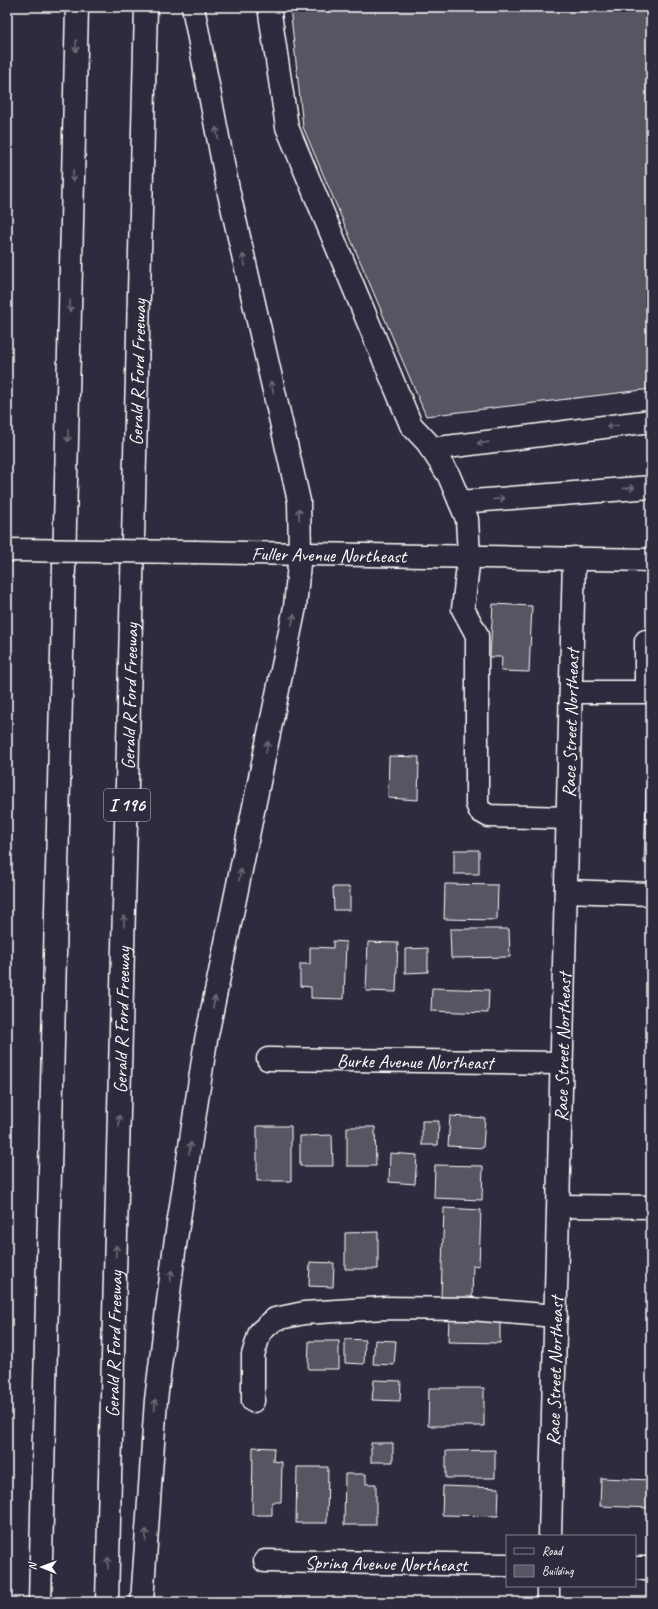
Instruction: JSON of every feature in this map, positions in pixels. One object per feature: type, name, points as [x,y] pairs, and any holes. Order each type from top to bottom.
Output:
[{"type":"main road","points":[[40,1602],[77,7]]},
{"type":"main road","name":"Gerald R Ford Freeway","points":[[107,1602],[146,7]]},
{"type":"main road","points":[[142,1602],[156,1400],[179,1221],[206,1040],[295,607],[300,553],[299,501],[228,189],[194,7]]},
{"type":"main road","points":[[269,7],[287,127],[411,425],[431,449],[449,476],[467,519],[469,556],[463,609],[477,635],[477,804],[480,811],[489,816],[568,818]]},
{"type":"main road","points":[[431,449],[651,421]]},
{"type":"main road","points":[[460,502],[651,487]]},
{"type":"main road","name":"Fuller Avenue Northeast","points":[[7,550],[300,553],[651,560]]},
{"type":"main road","name":"Race Street Northeast","points":[[550,1535],[574,558]]},
{"type":"main road","points":[[571,692],[649,695],[646,641],[651,641]]},
{"type":"main road","points":[[566,891],[651,894]]},
{"type":"main road","name":"Burke Avenue Northeast","points":[[268,1059],[561,1063]]},
{"type":"main road","points":[[559,1206],[651,1207]]},
{"type":"main road","points":[[253,1401],[253,1355],[260,1332],[275,1319],[304,1313],[384,1308],[471,1309],[556,1316]]},
{"type":"main road","name":"Spring Avenue Northeast","points":[[265,1561],[506,1566]]},
{"type":"main road","points":[[636,1568],[651,1568]]},
{"type":"main road","points":[[548,1587],[548,1602]]},
{"type":"building","points":[[290,7],[651,7],[651,389],[426,416],[303,127]]},
{"type":"building","points":[[493,604],[532,606],[529,672],[501,671],[502,657],[490,657]]},
{"type":"building","points":[[389,756],[419,757],[418,800],[388,798]]},
{"type":"building","points":[[647,765],[651,765],[651,864],[644,863]]},
{"type":"building","points":[[454,850],[479,850],[479,874],[454,874]]},
{"type":"building","points":[[445,884],[498,885],[497,920],[444,919]]},
{"type":"building","points":[[333,887],[350,887],[350,910],[334,910]]},
{"type":"building","points":[[450,929],[509,929],[510,957],[451,958]]},
{"type":"building","points":[[333,941],[346,942],[344,999],[311,998],[311,987],[300,986],[300,964],[310,964],[310,947],[333,948]]},
{"type":"building","points":[[368,942],[398,943],[396,992],[366,991]]},
{"type":"building","points":[[428,948],[428,972],[405,973],[405,949]]},
{"type":"building","points":[[432,988],[489,990],[488,1013],[431,1011]]},
{"type":"building","points":[[450,1116],[485,1118],[483,1148],[448,1146]]},
{"type":"building","points":[[422,1121],[439,1121],[438,1145],[422,1145]]},
{"type":"building","points":[[257,1126],[291,1126],[291,1181],[257,1181]]},
{"type":"building","points":[[347,1127],[375,1127],[376,1166],[347,1166]]},
{"type":"building","points":[[332,1135],[333,1166],[300,1166],[300,1136]]},
{"type":"building","points":[[390,1153],[417,1155],[415,1184],[389,1182]]},
{"type":"building","points":[[435,1165],[483,1166],[482,1200],[434,1198]]},
{"type":"building","points":[[444,1208],[481,1210],[479,1266],[473,1265],[472,1299],[441,1297]]},
{"type":"building","points":[[378,1232],[378,1269],[345,1269],[345,1233]]},
{"type":"building","points":[[310,1262],[334,1263],[333,1287],[309,1286]]},
{"type":"building","points":[[449,1318],[500,1319],[500,1343],[448,1342]]},
{"type":"building","points":[[345,1339],[365,1340],[364,1364],[345,1363]]},
{"type":"building","points":[[375,1340],[396,1341],[394,1365],[373,1364]]},
{"type":"building","points":[[309,1341],[339,1341],[339,1369],[308,1369]]},
{"type":"building","points":[[374,1380],[401,1381],[400,1401],[372,1400]]},
{"type":"building","points":[[429,1388],[484,1388],[484,1426],[428,1426]]},
{"type":"building","points":[[371,1443],[393,1443],[393,1462],[371,1462]]},
{"type":"building","points":[[253,1447],[274,1448],[273,1461],[282,1462],[281,1502],[272,1502],[272,1515],[252,1515]]},
{"type":"building","points":[[495,1450],[495,1478],[446,1478],[446,1451]]},
{"type":"building","points":[[297,1467],[328,1467],[327,1523],[296,1523]]},
{"type":"building","points":[[345,1474],[366,1474],[366,1484],[376,1484],[376,1525],[344,1525]]},
{"type":"building","points":[[601,1478],[651,1480],[651,1508],[600,1506]]},
{"type":"building","points":[[443,1486],[499,1488],[498,1516],[442,1515]]}]
